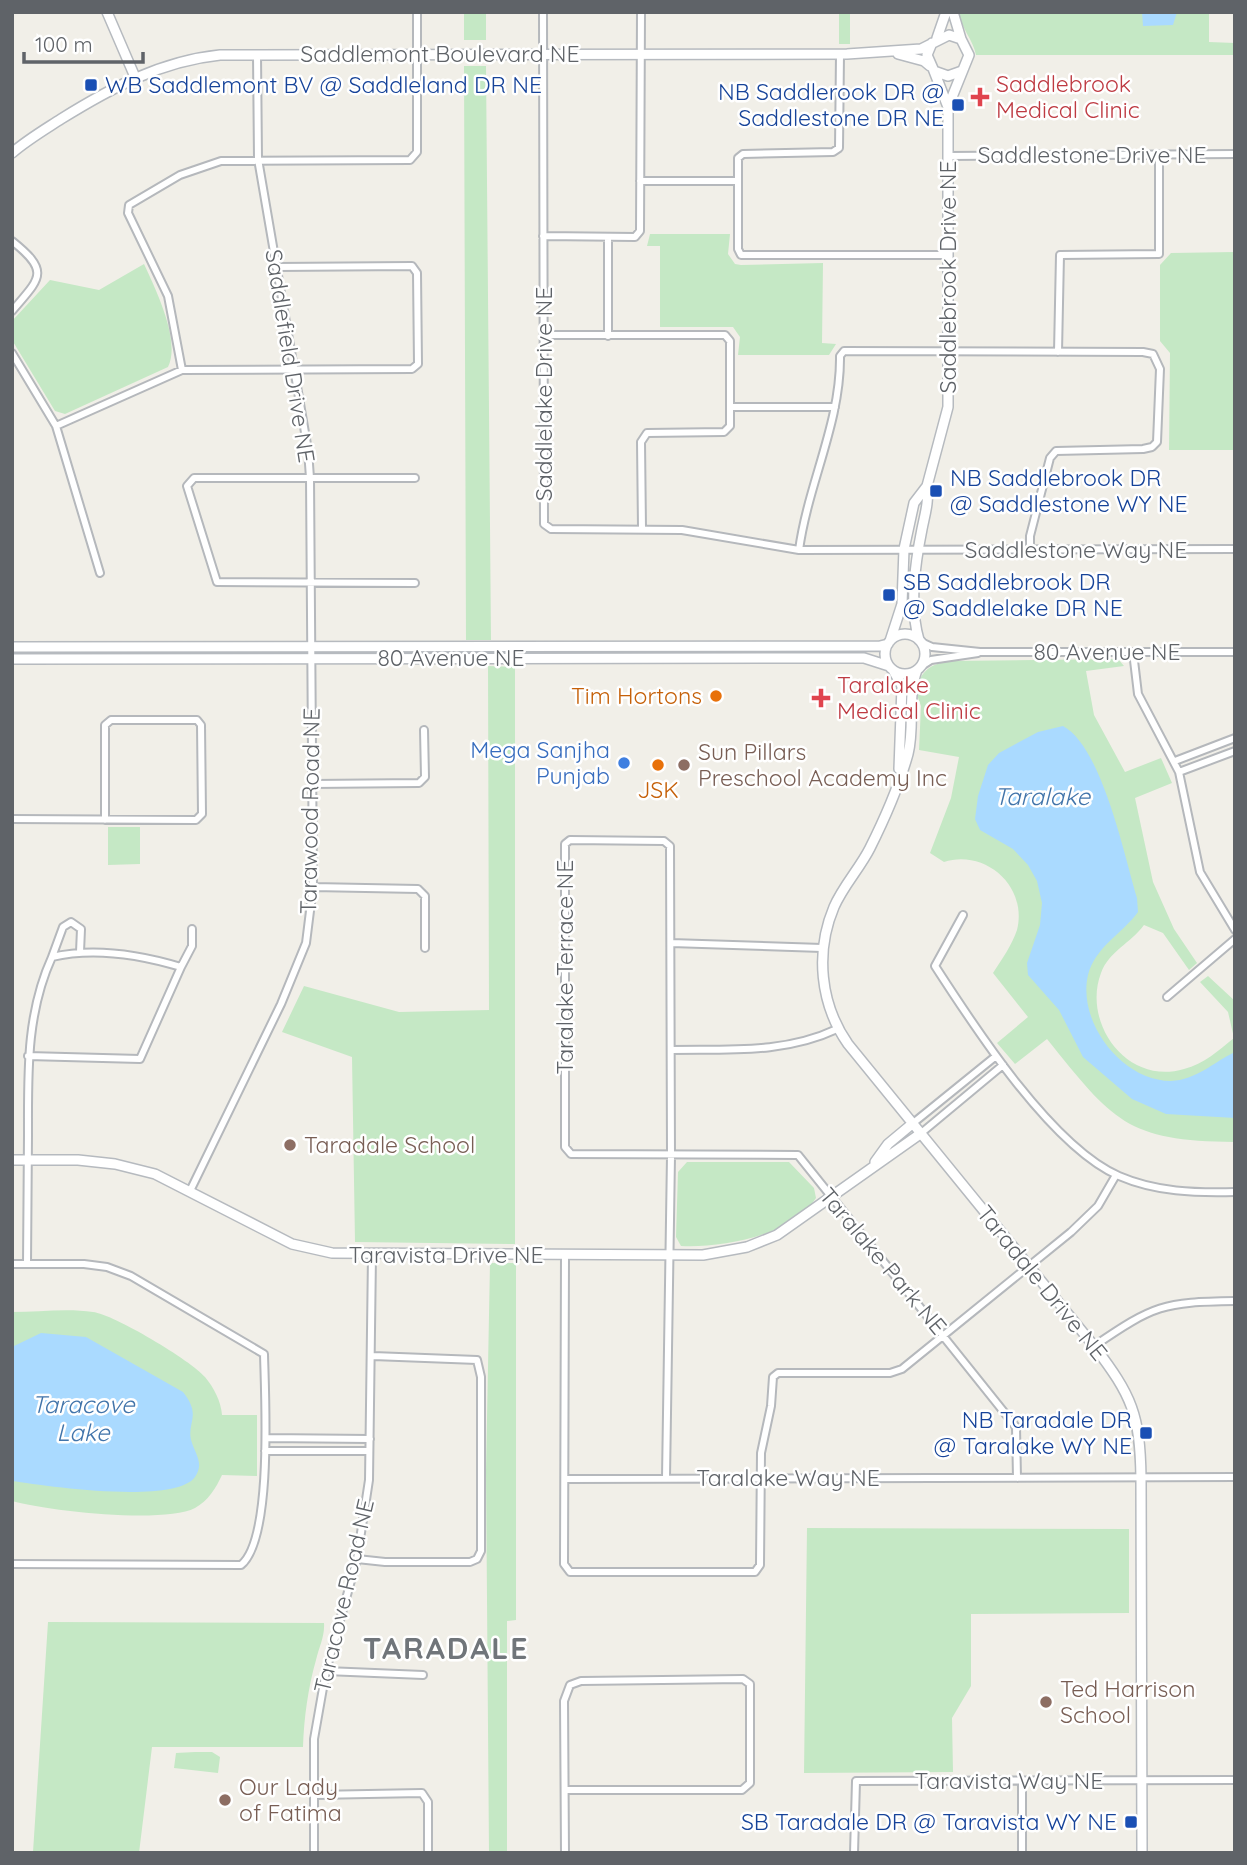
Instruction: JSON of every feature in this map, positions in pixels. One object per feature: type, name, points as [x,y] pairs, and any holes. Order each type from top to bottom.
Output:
[{"type":"street","points":[[107,12],[135,77]]},
{"type":"street","points":[[182,370],[168,296],[128,213],[128,205],[180,175],[221,161],[410,160],[417,152],[417,12]]},
{"type":"street","name":"Saddlelake Drive NE","points":[[543,12],[544,524],[551,530],[682,530],[799,550],[918,550]]},
{"type":"street","points":[[543,236],[635,237],[640,231],[641,12]]},
{"type":"street","points":[[946,12],[927,55],[932,69],[948,76],[962,71],[969,55],[953,12]]},
{"type":"street","points":[[935,40],[949,35],[961,39]]},
{"type":"street","name":"Saddlemont Boulevard NE","points":[[12,153],[96,98],[135,77],[201,57],[257,54],[893,53],[920,49],[935,40]]},
{"type":"street","name":"Saddlemont Boulevard NE","points":[[893,53],[925,61],[932,69]]},
{"type":"street","name":"Saddlefield Drive NE","points":[[257,54],[258,159],[310,478],[310,658]]},
{"type":"street","points":[[840,54],[839,148],[833,152],[743,154],[737,158],[737,249],[741,255],[948,255]]},
{"type":"street","name":"Saddlebrook Drive NE","points":[[932,69],[948,107]]},
{"type":"street","name":"Saddlebrook Drive NE","points":[[889,643],[902,604],[904,549],[914,503],[927,486],[948,407],[948,107],[962,71]]},
{"type":"street","name":"Saddlestone Drive NE","points":[[948,156],[1235,154]]},
{"type":"street","points":[[1058,352],[1060,255],[1158,254],[1159,155]]},
{"type":"street","points":[[640,181],[738,181]]},
{"type":"street","points":[[608,237],[608,336]]},
{"type":"street","points":[[12,241],[26,252],[39,271],[38,280],[12,311]]},
{"type":"street","points":[[57,426],[182,370],[412,369],[418,364],[417,273],[412,266],[275,267]]},
{"type":"street","points":[[544,335],[725,335],[730,341],[730,426],[724,432],[647,433],[641,442],[642,528]]},
{"type":"street","points":[[799,550],[805,514],[835,407],[839,388],[840,356],[844,351],[1153,354],[1160,369],[1159,439],[1155,446],[1143,449],[1064,448],[1056,451],[1050,458],[1030,536],[1030,551]]},
{"type":"street","points":[[12,353],[57,426],[100,573]]},
{"type":"street","points":[[730,407],[835,407]]},
{"type":"street","points":[[415,478],[194,478],[187,486],[217,582],[415,583]]},
{"type":"street","name":"Saddlebrook Drive NE","points":[[920,641],[914,621],[918,550],[929,500],[927,486]]},
{"type":"street","name":"Saddlestone Way NE","points":[[918,550],[1235,549]]},
{"type":"street","points":[[908,635],[920,641],[925,658],[919,668],[908,674],[891,668],[885,656],[889,643],[908,635]]},
{"type":"street","name":"80 Avenue NE","points":[[920,641],[932,647],[980,652],[1235,652]]},
{"type":"street","name":"80 Avenue NE","points":[[12,647],[880,646],[889,643]]},
{"type":"street","name":"80 Avenue NE","points":[[919,668],[931,660],[980,652]]},
{"type":"street","points":[[1133,652],[1138,694],[1179,772],[1200,872],[1235,930]]},
{"type":"street","name":"Tarawood Road NE","points":[[190,1191],[281,1004],[306,943],[313,887],[310,658]]},
{"type":"street","name":"80 Avenue NE","points":[[12,660],[864,658],[891,668]]},
{"type":"street","name":"Taradale Drive NE","points":[[891,668],[902,686],[899,774]]},
{"type":"street","name":"Taradale Drive NE","points":[[919,668],[913,686],[909,748],[869,849],[835,905],[822,948],[826,991],[837,1029],[1094,1346],[1124,1386],[1133,1405],[1139,1425],[1141,1478],[1142,1853]]},
{"type":"street","points":[[12,819],[105,820],[196,820],[202,814],[201,724],[197,720],[111,720],[105,725],[105,820]]},
{"type":"street","points":[[313,784],[419,783],[425,777],[424,730]]},
{"type":"street","points":[[1175,761],[1235,738]]},
{"type":"street","points":[[1179,772],[1235,751]]},
{"type":"street","name":"Taralake Terrace NE","points":[[666,1478],[671,1156],[670,846],[664,841],[570,839],[565,844],[565,1147],[571,1154],[671,1156]]},
{"type":"street","points":[[313,887],[418,889],[425,896],[425,948]]},
{"type":"street","points":[[963,915],[934,966],[996,1056],[1062,1135],[1079,1151],[1116,1175],[1175,1191],[1235,1192]]},
{"type":"street","points":[[27,1264],[28,1056],[39,990],[62,927],[71,922],[81,929],[80,952]]},
{"type":"street","points":[[28,1056],[140,1059],[192,947],[192,929]]},
{"type":"street","points":[[1167,997],[1235,939]]},
{"type":"street","points":[[671,943],[822,948]]},
{"type":"street","points":[[52,957],[80,952],[130,956],[181,967]]},
{"type":"street","points":[[671,1050],[785,1047],[812,1041],[837,1029]]},
{"type":"street","points":[[912,1124],[996,1056]]},
{"type":"street","points":[[920,1134],[1003,1065]]},
{"type":"street","name":"Taravista Drive NE","points":[[12,1160],[115,1164],[155,1174],[292,1244],[332,1254],[703,1255],[747,1247],[777,1235],[831,1199],[872,1165],[888,1144],[912,1124]]},
{"type":"street","name":"Taravista Drive NE","points":[[872,1165],[895,1154],[920,1134]]},
{"type":"street","name":"Taralake Park NE","points":[[671,1156],[798,1154],[831,1199],[945,1334],[1016,1427],[1017,1478]]},
{"type":"street","points":[[565,1255],[564,1564],[570,1572],[755,1572],[760,1565],[761,1452],[771,1406],[773,1377],[778,1373],[897,1372],[1030,1267],[1085,1219],[1098,1206],[1116,1175]]},
{"type":"street","name":"Taracove Road NE","points":[[314,1853],[314,1739],[326,1671],[357,1559],[366,1514],[373,1356],[372,1255]]},
{"type":"street","points":[[12,1264],[84,1264],[107,1267],[131,1276],[264,1354],[266,1438],[253,1545],[250,1558],[241,1565],[12,1564]]},
{"type":"street","points":[[1094,1346],[1156,1308],[1195,1301],[1235,1301]]},
{"type":"street","points":[[357,1559],[385,1562],[470,1562],[477,1559],[481,1551],[481,1377],[477,1360],[373,1356]]},
{"type":"street","points":[[266,1438],[370,1439]]},
{"type":"street","points":[[265,1451],[369,1451]]},
{"type":"street","name":"Taralake Way NE","points":[[566,1479],[1235,1478]]},
{"type":"street","points":[[326,1671],[423,1675]]},
{"type":"street","points":[[565,1790],[742,1790],[750,1783],[750,1684],[743,1679],[581,1681],[570,1685],[564,1701],[565,1853]]},
{"type":"street","name":"Taravista Way NE","points":[[854,1853],[856,1781],[1235,1780]]},
{"type":"street","points":[[1022,1782],[1022,1853]]},
{"type":"street","points":[[314,1795],[422,1793],[428,1802],[428,1853]]},
{"type":"green space","points":[[464,12],[486,12],[486,40],[464,40]]},
{"type":"green space","points":[[839,12],[850,12],[850,44],[839,44]]},
{"type":"green space","points":[[959,12],[1209,12],[1209,42],[1235,43],[1235,55],[976,55]]},
{"type":"green space","points":[[464,66],[486,66],[491,640],[466,640]]},
{"type":"green space","points":[[650,234],[730,234],[728,254],[735,264],[823,263],[822,343],[836,344],[829,355],[738,355],[740,337],[733,327],[660,327],[660,246],[647,246]]},
{"type":"green space","points":[[1235,252],[1235,450],[1169,450],[1170,353],[1160,341],[1160,265],[1171,253]]},
{"type":"green space","points":[[144,264],[169,330],[171,356],[168,367],[65,414],[55,411],[12,340],[12,321],[50,280],[99,290]]},
{"type":"green space","points":[[1118,659],[1124,666],[1086,671],[1094,715],[1125,772],[1161,758],[1172,783],[1135,798],[1153,882],[1174,929],[1197,963],[1189,970],[1163,933],[1144,925],[1105,965],[1097,992],[1098,1011],[1104,1030],[1114,1046],[1128,1059],[1144,1068],[1163,1072],[1198,1064],[1234,1038],[1228,1012],[1200,982],[1208,976],[1235,1001],[1235,1142],[1169,1137],[1145,1131],[1125,1121],[1089,1090],[1047,1039],[1015,1064],[997,1043],[1028,1017],[993,973],[1010,947],[1017,930],[1019,914],[1016,899],[1010,886],[988,866],[959,859],[944,862],[930,853],[951,798],[959,757],[919,750],[921,706],[916,692],[923,674],[937,664],[950,661]]},
{"type":"green space","points":[[488,666],[515,667],[515,1244],[355,1242],[352,1057],[282,1032],[304,986],[399,1012],[489,1010]]},
{"type":"green space","points":[[108,827],[140,827],[140,864],[108,865]]},
{"type":"green space","points":[[687,1162],[789,1162],[814,1188],[816,1198],[791,1222],[755,1237],[716,1245],[681,1246],[676,1237],[678,1172]]},
{"type":"green space","points":[[490,1263],[516,1263],[516,1620],[507,1621],[507,1853],[489,1853],[486,1471]]},
{"type":"green space","name":"Taracove Lake","points":[[12,1312],[93,1312],[134,1329],[185,1360],[205,1377],[219,1400],[222,1415],[257,1415],[257,1476],[222,1475],[204,1502],[180,1513],[105,1514],[51,1509],[12,1501]]},
{"type":"green space","points":[[807,1528],[1129,1529],[1129,1613],[971,1614],[971,1686],[952,1718],[953,1772],[804,1773]]},
{"type":"green space","points":[[48,1622],[324,1623],[305,1714],[303,1747],[152,1747],[139,1853],[33,1852]]},
{"type":"green space","points":[[212,1752],[220,1757],[218,1773],[174,1768],[176,1753]]},
{"type":"water","points":[[1142,12],[1177,12],[1173,25],[1143,26]]},
{"type":"water","name":"Taralake","points":[[1063,726],[1077,738],[1100,778],[1137,898],[1138,912],[1103,949],[1092,965],[1086,993],[1089,1011],[1107,1046],[1120,1060],[1153,1078],[1180,1080],[1235,1052],[1235,1118],[1166,1114],[1132,1099],[1083,1057],[1059,1010],[1028,975],[1027,963],[1040,925],[1042,903],[1037,881],[1028,865],[1013,849],[980,830],[975,819],[978,796],[988,765],[999,753],[1038,732]]},
{"type":"water","name":"Taracove Lake","points":[[41,1333],[86,1337],[183,1392],[193,1414],[190,1436],[199,1464],[195,1477],[183,1485],[137,1492],[12,1481],[12,1347]]},
{"type":"place","name":"WB Saddlemont BV @ Saddleland DR NE","points":[[91,85]]},
{"type":"place","name":"Saddlebrook Medical Clinic","points":[[980,97]]},
{"type":"place","name":"NB Saddlerook DR @ Saddlestone DR NE","points":[[958,105]]},
{"type":"place","name":"NB Saddlebrook DR @ Saddlestone WY NE","points":[[936,491]]},
{"type":"place","name":"SB Saddlebrook DR @ Saddlelake DR NE","points":[[889,595]]},
{"type":"place","name":"Tim Hortons","points":[[716,696]]},
{"type":"place","name":"Taralake Medical Clinic","points":[[821,698]]},
{"type":"place","name":"Mega Sanjha Punjab","points":[[624,763]]},
{"type":"place","name":"JSK","points":[[658,765]]},
{"type":"place","name":"Sun Pillars Preschool Academy Inc","points":[[684,765]]},
{"type":"place","name":"Taradale School","points":[[290,1145]]},
{"type":"place","name":"NB Taradale DR @ Taralake WY NE","points":[[1146,1433]]},
{"type":"place","name":"Ted Harrison School","points":[[1046,1702]]},
{"type":"place","name":"Our Lady of Fatima","points":[[225,1800]]},
{"type":"place","name":"SB Taradale DR @ Taravista WY NE","points":[[1131,1822]]},
{"type":"district","name":"TARADALE","points":[[446,1649]]}]
